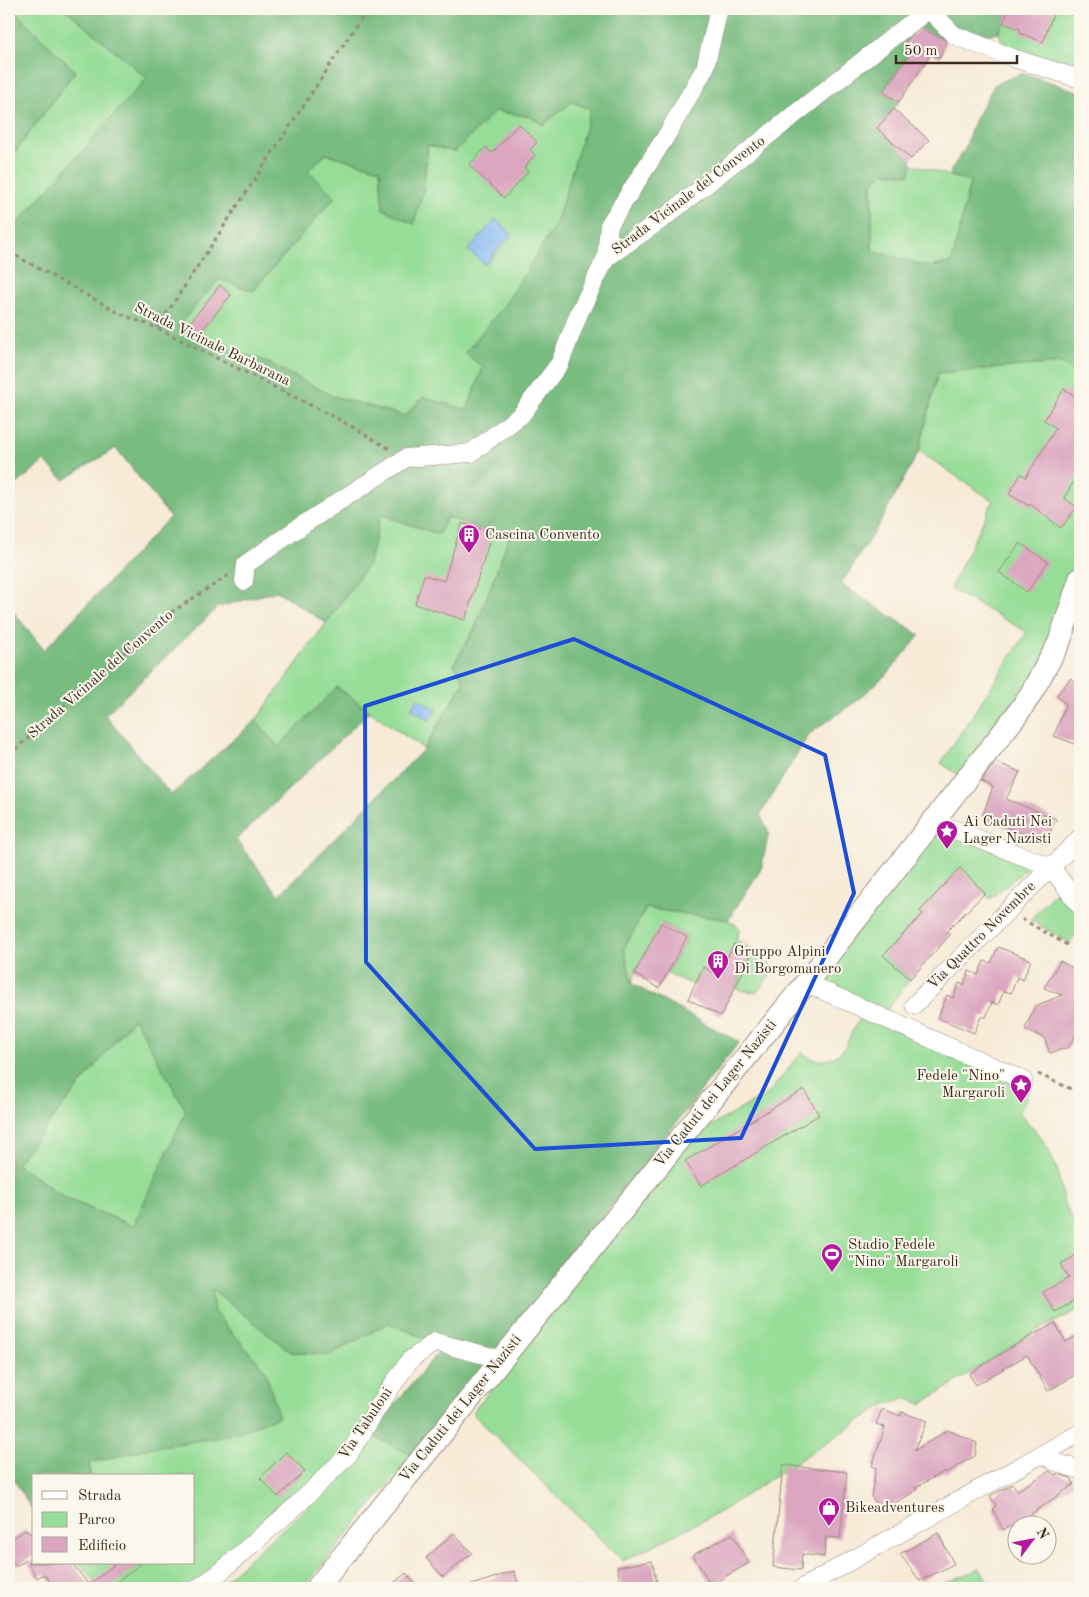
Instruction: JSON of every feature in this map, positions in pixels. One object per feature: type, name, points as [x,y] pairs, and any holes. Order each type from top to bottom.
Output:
[{"type":"main road","name":"Via Caduti dei Lager Nazisti","points":[[318,1588],[806,983],[1029,697],[1059,643],[1080,579]]},
{"type":"street","points":[[606,258],[609,225],[668,133],[705,68],[719,9]]},
{"type":"street","points":[[929,9],[954,35],[1014,58],[1080,79]]},
{"type":"street","name":"Strada Vicinale del Convento","points":[[245,572],[304,524],[406,458],[471,453],[521,415],[560,364],[579,313],[606,258],[665,217],[929,9]]},
{"type":"street","name":"Via Quattro Novembre","points":[[932,821],[1051,867]]},
{"type":"street","name":"Via Quattro Novembre","points":[[914,1005],[1080,838]]},
{"type":"street","points":[[1051,867],[1080,906]]},
{"type":"street","points":[[806,983],[1023,1080]]},
{"type":"street","name":"Via Tabuloni","points":[[198,1588],[218,1574],[297,1504],[349,1454],[410,1360],[435,1342],[492,1356],[500,1361]]},
{"type":"street","points":[[802,1588],[1080,1433]]},
{"type":"street","points":[[1043,1454],[1055,1462],[1080,1470]]},
{"type":"path","points":[[157,328],[367,9]]},
{"type":"path","name":"Strada Vicinale Barbarana","points":[[9,252],[121,314],[157,328],[340,420],[406,458]]},
{"type":"path","name":"Strada Vicinale del Convento","points":[[9,755],[164,617],[245,572]]},
{"type":"path","points":[[1007,911],[1069,946]]},
{"type":"highlighted area","points":[[574,639],[825,755],[854,893],[741,1138],[535,1149],[366,962],[365,706]]},
{"type":"green space","points":[[9,9],[12,9],[75,71],[9,160]]},
{"type":"green space","points":[[12,9],[65,9],[148,78],[9,233],[9,160],[75,72]]},
{"type":"green space","points":[[65,9],[379,9],[395,16],[401,9],[1009,9],[998,33],[947,40],[912,26],[905,44],[910,52],[883,92],[899,102],[877,128],[911,159],[912,164],[909,175],[884,172],[872,183],[872,251],[931,267],[952,262],[970,182],[951,176],[951,170],[965,149],[974,121],[995,84],[1023,73],[1080,92],[1080,376],[1062,363],[938,373],[919,451],[881,521],[841,584],[920,635],[889,672],[858,700],[809,734],[760,815],[769,832],[761,869],[728,920],[646,908],[624,948],[632,984],[739,1042],[504,1344],[413,1455],[370,1435],[438,1352],[426,1339],[389,1323],[329,1355],[291,1352],[212,1289],[214,1312],[265,1370],[279,1417],[223,1437],[149,1448],[89,1463],[90,1474],[32,1474],[32,1510],[9,1472],[9,682],[15,676],[9,668],[9,606],[44,650],[170,517],[116,448],[64,480],[44,461],[9,491],[9,233],[147,78]],"holes":[[[572,102],[591,109],[556,224],[504,306],[465,353],[483,367],[467,410],[423,397],[405,416],[333,396],[265,361],[210,345],[178,326],[219,279],[253,291],[335,197],[308,170],[326,154],[380,169],[383,209],[414,224],[423,191],[428,145],[455,152],[495,111],[531,117],[543,125]],[[381,515],[439,534],[447,517],[492,533],[510,535],[475,628],[454,664],[464,682],[424,749],[279,895],[236,840],[370,711],[337,687],[278,747],[256,720],[171,795],[105,715],[218,607],[277,591],[326,623],[368,565]],[[134,1018],[186,1111],[133,1226],[67,1199],[16,1164]]]},
{"type":"green space","points":[[1009,9],[1080,9],[1080,82],[1013,58],[998,33]]},
{"type":"green space","points":[[572,102],[591,109],[556,224],[504,306],[465,353],[483,367],[467,410],[423,397],[405,416],[332,396],[265,361],[210,345],[178,326],[219,279],[253,291],[334,197],[307,169],[327,154],[380,169],[383,209],[423,191],[428,145],[455,152],[495,111],[531,117],[543,125]]},
{"type":"green space","points":[[912,164],[970,182],[952,262],[931,267],[872,252],[872,183],[884,172],[909,175]]},
{"type":"green space","points":[[1062,363],[1080,376],[1080,558],[1052,643],[1021,697],[960,776],[941,763],[1027,632],[950,589],[993,501],[919,451],[938,372]]},
{"type":"green space","points":[[381,515],[438,534],[447,517],[492,533],[511,535],[475,628],[454,664],[464,681],[424,749],[337,688],[278,747],[256,720],[368,565]]},
{"type":"green space","points":[[938,831],[1033,863],[990,899],[960,869],[921,911],[923,914],[883,955],[910,979],[885,1012],[823,982],[823,974]]},
{"type":"green space","points":[[1060,887],[1080,913],[1080,928],[1070,943],[1030,920]]},
{"type":"green space","points":[[646,908],[728,920],[740,928],[736,940],[767,960],[775,969],[756,993],[735,989],[751,955],[734,944],[719,975],[703,968],[694,985],[667,974],[687,937],[662,923],[634,974],[632,984],[624,948]]},
{"type":"green space","name":"Stadio Fedele \"Nino\" Margaroli","points":[[862,1015],[1029,1090],[1020,1113],[1048,1149],[1057,1169],[1064,1203],[1080,1236],[1080,1309],[1036,1331],[921,1404],[904,1398],[882,1406],[723,1510],[623,1561],[472,1413],[693,1136],[769,1093],[802,1052],[810,1058],[819,1060],[835,1057],[845,1046]]},
{"type":"green space","points":[[134,1018],[187,1111],[134,1226],[67,1199],[16,1164]]},
{"type":"green space","points":[[211,1288],[291,1352],[329,1355],[389,1323],[426,1339],[342,1454],[191,1588],[100,1588],[80,1564],[195,1564],[195,1474],[90,1474],[89,1463],[149,1448],[265,1370],[214,1312]]},
{"type":"green space","points":[[370,1435],[413,1455],[303,1588],[216,1588],[313,1502]]},
{"type":"green space","points":[[980,1569],[992,1588],[930,1588]]},
{"type":"water","points":[[496,219],[512,234],[485,265],[468,250]]},
{"type":"water","points":[[418,698],[436,710],[429,720],[411,708]]},
{"type":"building","points":[[1009,9],[1055,9],[1043,42],[1020,33],[1020,29],[1003,23]]},
{"type":"building","points":[[920,29],[943,38],[946,42],[940,58],[931,54],[899,102],[883,92],[914,47],[905,44],[906,40]]},
{"type":"building","points":[[894,109],[929,140],[911,159],[877,128]]},
{"type":"building","points":[[519,124],[537,142],[530,150],[535,155],[524,168],[528,172],[504,198],[469,165],[486,147],[492,153]]},
{"type":"building","points":[[220,285],[231,295],[199,334],[188,325]]},
{"type":"building","points":[[1064,389],[1080,399],[1080,471],[1064,498],[1077,507],[1061,528],[1030,504],[1029,506],[1009,494],[1021,474],[1026,477],[1056,428],[1044,420]]},
{"type":"building","name":"Cascina Convento","points":[[462,523],[492,533],[465,620],[415,604],[424,575],[444,581]]},
{"type":"building","points":[[1020,543],[1048,562],[1027,592],[999,572]]},
{"type":"building","points":[[1071,678],[1080,686],[1080,746],[1054,736],[1066,704],[1056,696]]},
{"type":"building","points":[[996,762],[1020,772],[1006,799],[1056,819],[1045,843],[982,817],[993,787],[981,781]]},
{"type":"building","points":[[960,868],[985,893],[946,932],[950,935],[910,979],[883,955],[923,914],[920,911]]},
{"type":"building","points":[[661,923],[687,937],[659,988],[634,974]]},
{"type":"building","name":"Gruppo Alpini Di Borgomanero","points":[[734,944],[751,955],[721,1016],[688,999],[703,967],[718,975]]},
{"type":"building","points":[[998,947],[1031,960],[1023,980],[1017,977],[1011,993],[1004,991],[998,1005],[992,1002],[986,1017],[981,1017],[974,1033],[938,1018],[947,995],[953,998],[959,983],[964,985],[969,971],[978,975],[984,961],[991,963]]},
{"type":"building","points":[[1060,961],[1080,972],[1080,1026],[1069,1047],[1050,1053],[1044,1038],[1025,1029],[1035,1006],[1062,995],[1044,988]]},
{"type":"building","points":[[804,1089],[819,1115],[701,1186],[685,1161]]},
{"type":"building","points":[[1080,1253],[1080,1298],[1055,1312],[1043,1292],[1069,1278],[1061,1264]]},
{"type":"building","points":[[1055,1323],[1066,1342],[1080,1334],[1080,1372],[1048,1391],[1027,1355],[976,1385],[969,1374],[1013,1346]]},
{"type":"building","points":[[882,1409],[901,1416],[902,1412],[927,1421],[914,1451],[948,1430],[977,1443],[975,1456],[915,1488],[917,1490],[881,1511],[871,1496],[876,1468],[872,1466],[885,1427],[876,1424]]},
{"type":"building","points":[[286,1452],[305,1471],[278,1497],[260,1478]]},
{"type":"building","points":[[783,1465],[847,1472],[840,1538],[826,1537],[824,1557],[802,1554],[801,1570],[773,1567]]},
{"type":"building","points":[[1049,1471],[1055,1475],[1071,1478],[1074,1484],[1031,1514],[1006,1514],[1006,1528],[1003,1530],[993,1509],[996,1505],[990,1496],[1013,1484],[1017,1491]]},
{"type":"building","points":[[25,1530],[32,1535],[32,1557],[16,1566],[9,1556],[9,1541]]},
{"type":"building","points":[[454,1533],[472,1553],[443,1577],[426,1558]]},
{"type":"building","points":[[938,1533],[954,1564],[920,1581],[900,1554]]},
{"type":"building","points":[[732,1534],[749,1563],[711,1585],[693,1555]]},
{"type":"building","points":[[652,1561],[657,1583],[652,1583],[653,1588],[622,1588],[617,1567]]},
{"type":"building","points":[[28,1563],[73,1564],[89,1585],[115,1564],[141,1564],[109,1588],[55,1588],[44,1574],[37,1578]]},
{"type":"building","points":[[514,1571],[520,1588],[470,1588],[469,1586]]},
{"type":"building","points":[[406,1573],[418,1588],[388,1588]]},
{"type":"place","name":"Cascina Convento","points":[[469,554]]},
{"type":"place","name":"Ai Caduti Nei Lager Nazisti","points":[[947,850]]},
{"type":"place","name":"Gruppo Alpini Di Borgomanero","points":[[718,980]]},
{"type":"place","name":"Fedele \"Nino\" Margaroli","points":[[1021,1104]]},
{"type":"place","name":"Stadio Fedele \"Nino\" Margaroli","points":[[832,1273]]},
{"type":"place","name":"Bikeadventures","points":[[829,1527]]}]
